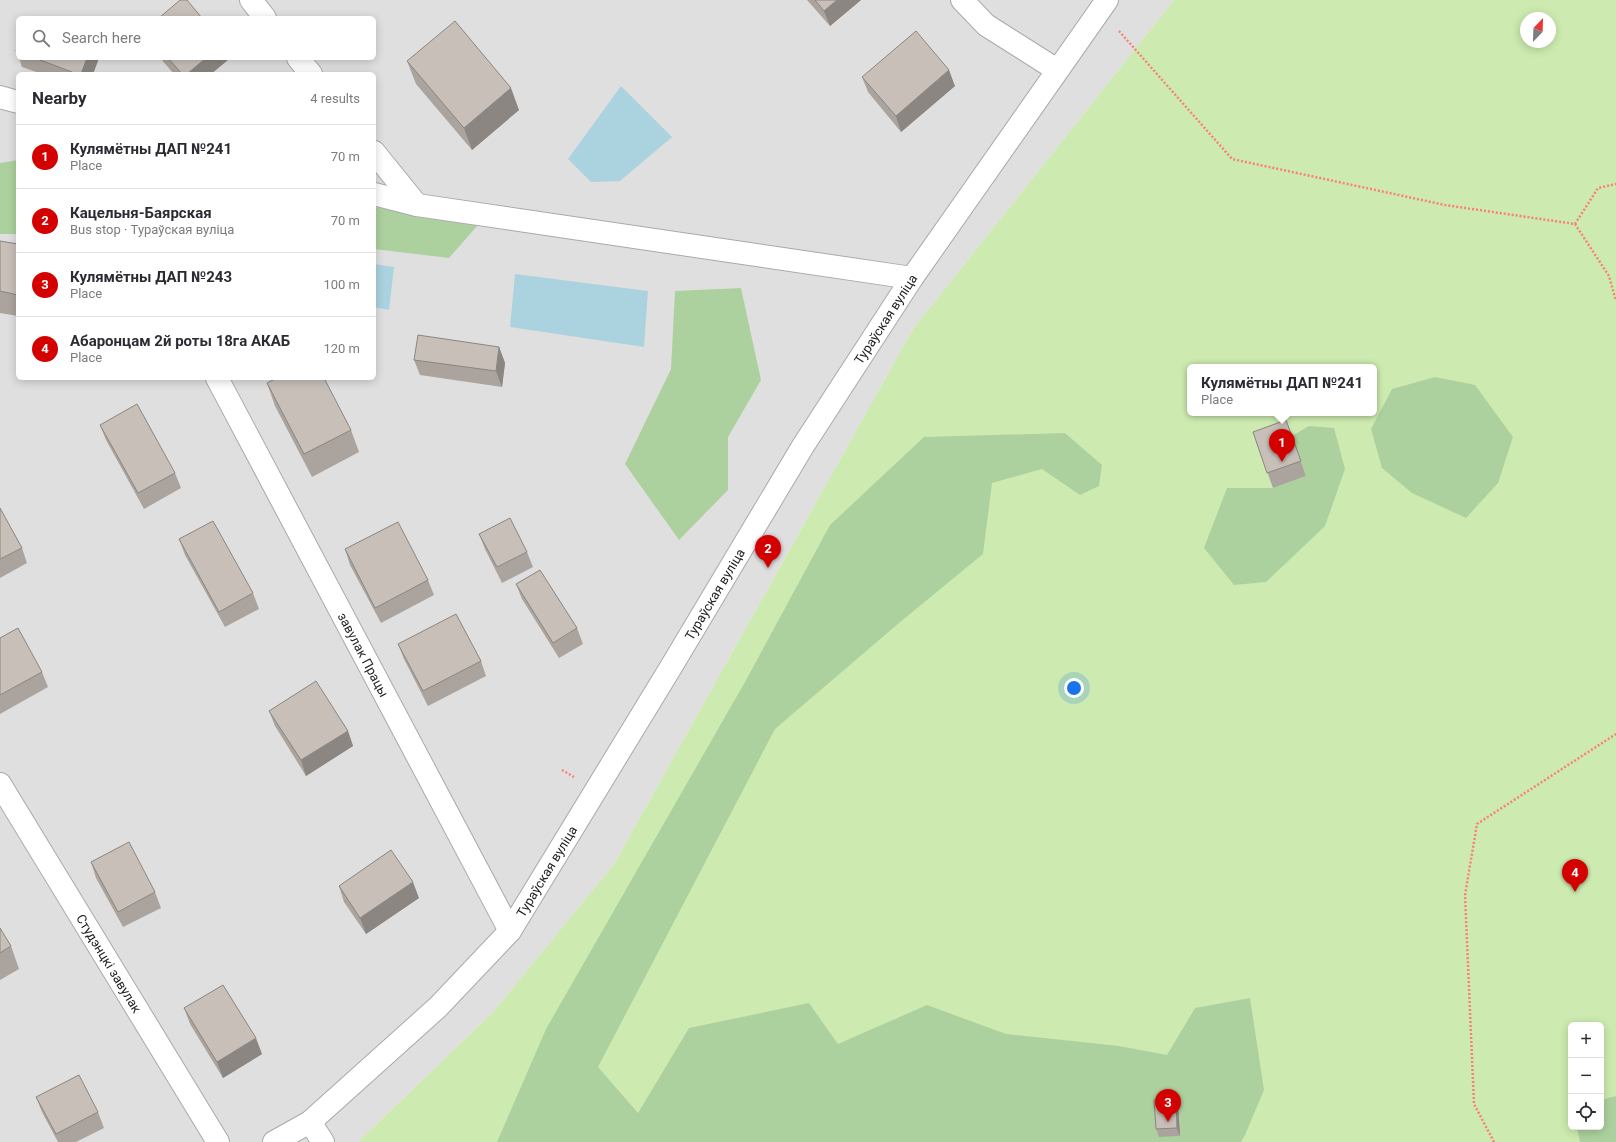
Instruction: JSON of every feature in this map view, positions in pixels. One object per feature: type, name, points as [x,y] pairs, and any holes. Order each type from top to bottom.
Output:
[{"type":"street","points":[[251,0],[264,16]]},
{"type":"street","points":[[962,0],[986,25],[1057,70]]},
{"type":"street","name":"Тураўская вуліца","points":[[274,1142],[310,1122],[438,1007],[510,931],[671,667],[803,446],[912,278],[1103,5]]},
{"type":"street","points":[[300,60],[309,72]]},
{"type":"street","points":[[0,97],[16,101]]},
{"type":"street","points":[[376,154],[417,205]]},
{"type":"street","points":[[376,195],[417,205],[912,278]]},
{"type":"street","name":"завулак Працы","points":[[218,380],[510,931]]},
{"type":"street","name":"Студэнцкі завулак","points":[[0,784],[218,1142]]},
{"type":"street","points":[[310,1122],[323,1142]]},
{"type":"path","points":[[1103,5],[1232,159],[1445,205],[1575,224],[1609,276],[1616,301]]},
{"type":"path","points":[[1575,224],[1598,188],[1616,184]]},
{"type":"path","points":[[1494,1142],[1474,1104],[1465,895],[1477,824],[1616,734]]},
{"type":"shaded area","points":[[0,0],[1174,0],[913,329],[614,864],[493,1012],[358,1142],[0,1142]]},
{"type":"green space","points":[[1174,0],[1616,0],[1616,1142],[358,1142],[493,1012],[614,864],[913,329]]},
{"type":"green space","points":[[16,160],[16,234],[0,234],[0,163]]},
{"type":"green space","points":[[376,207],[478,225],[449,258],[376,249]]},
{"type":"green space","points":[[741,288],[761,380],[728,437],[728,490],[679,540],[625,464],[671,369],[675,291]]},
{"type":"green space","points":[[1435,377],[1475,385],[1513,437],[1498,483],[1466,518],[1412,493],[1382,468],[1371,429],[1392,389]]},
{"type":"green space","points":[[1309,426],[1334,428],[1345,469],[1325,526],[1266,582],[1234,585],[1204,548],[1227,488],[1273,488],[1306,476],[1292,436]]},
{"type":"green space","points":[[1065,433],[1102,465],[1099,486],[1080,495],[1042,469],[992,483],[983,554],[899,623],[775,729],[598,1067],[638,1113],[689,1028],[809,1003],[838,1044],[927,1005],[1006,1034],[1119,1046],[1167,1055],[1195,1008],[1250,998],[1264,1090],[1241,1142],[497,1142],[546,1029],[745,682],[830,525],[924,437]]},
{"type":"green space","points":[[1616,1096],[1616,1142],[1580,1142],[1578,1130],[1604,1130],[1604,1099]]},
{"type":"water","points":[[621,86],[672,137],[620,181],[591,182],[568,159]]},
{"type":"water","points":[[376,264],[394,267],[389,310],[376,307]]},
{"type":"water","points":[[515,274],[648,291],[644,347],[510,327]]},
{"type":"building","points":[[180,0],[187,0],[200,16],[161,16]]},
{"type":"building","points":[[815,0],[837,0],[824,11]]},
{"type":"building","points":[[455,21],[511,88],[464,128],[407,61]]},
{"type":"building","points":[[916,31],[949,70],[896,116],[862,77]]},
{"type":"building","points":[[40,60],[86,60],[82,72],[72,72]]},
{"type":"building","points":[[170,60],[204,60],[189,72],[180,72]]},
{"type":"building","points":[[0,241],[16,244],[16,295],[0,291]]},
{"type":"building","points":[[418,335],[499,347],[496,371],[414,360]]},
{"type":"building","points":[[273,380],[325,380],[351,430],[304,454],[267,383]]},
{"type":"building","points":[[137,404],[175,473],[138,493],[100,425]]},
{"type":"building","points":[[1286,420],[1301,461],[1267,473],[1253,432]]},
{"type":"building","points":[[0,508],[22,548],[0,559]]},
{"type":"building","points":[[510,518],[527,552],[497,567],[479,534]]},
{"type":"building","points":[[213,521],[253,593],[219,612],[179,539]]},
{"type":"building","points":[[398,522],[428,580],[375,608],[345,549]]},
{"type":"building","points":[[540,570],[577,628],[553,643],[516,584]]},
{"type":"building","points":[[456,614],[481,661],[423,691],[398,644]]},
{"type":"building","points":[[18,628],[42,672],[0,695],[0,638]]},
{"type":"building","points":[[316,681],[348,731],[301,760],[269,711]]},
{"type":"building","points":[[129,842],[155,892],[118,912],[91,862]]},
{"type":"building","points":[[391,850],[413,882],[360,918],[339,886]]},
{"type":"building","points":[[0,928],[11,946],[0,953]]},
{"type":"building","points":[[223,985],[256,1038],[217,1062],[184,1008]]},
{"type":"building","points":[[79,1075],[98,1112],[56,1134],[36,1097]]},
{"type":"building","points":[[1176,1098],[1177,1128],[1156,1129],[1154,1100]]},
{"type":"place","name":"Кулямётны ДАП №241","points":[[1282,462]]},
{"type":"place","name":"Кацельня-Баярская","points":[[768,568]]},
{"type":"place","name":"Абаронцам 2й роты 18га АКАБ","points":[[1575,892]]},
{"type":"place","name":"Кулямётны ДАП №243","points":[[1168,1122]]}]
